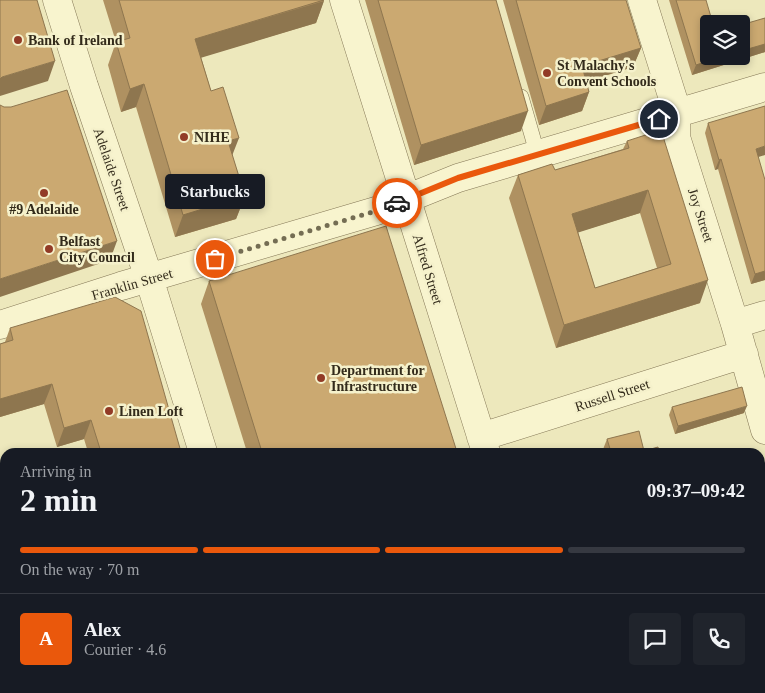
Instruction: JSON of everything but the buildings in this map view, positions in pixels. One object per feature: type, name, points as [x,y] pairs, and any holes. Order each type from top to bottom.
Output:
[{"type":"street","name":"Adelaide Street","points":[[57,0],[149,278],[202,448]]},
{"type":"street","name":"Alfred Street","points":[[344,0],[483,445]]},
{"type":"street","name":"Joy Street","points":[[642,0],[676,114],[676,137],[735,324],[765,430]]},
{"type":"street","points":[[58,95],[84,86]]},
{"type":"street","name":"Franklin Street","points":[[0,325],[149,278],[376,211],[458,178],[538,156],[765,87]]},
{"type":"street","points":[[735,324],[765,315]]},
{"type":"street","name":"Russell Street","points":[[483,445],[744,354]]},
{"type":"lane","points":[[518,85],[538,156]]},
{"type":"way so far","points":[[215,259],[397,203]]},
{"type":"place","name":"Bank of Ireland","points":[[18,40]]},
{"type":"place","name":"St Malachy's Convent Schools","points":[[547,73]]},
{"type":"place","name":"NIHE","points":[[184,137]]},
{"type":"place","name":"#9 Adelaide","points":[[44,193]]},
{"type":"place","name":"Belfast City Council","points":[[49,249]]},
{"type":"place","name":"Starbucks","points":[[215,259]]},
{"type":"place","name":"Department for Infrastructure","points":[[321,378]]},
{"type":"place","name":"Linen Loft","points":[[109,411]]},
{"type":"route","points":[[397,203],[458,178],[659,119]]}]
